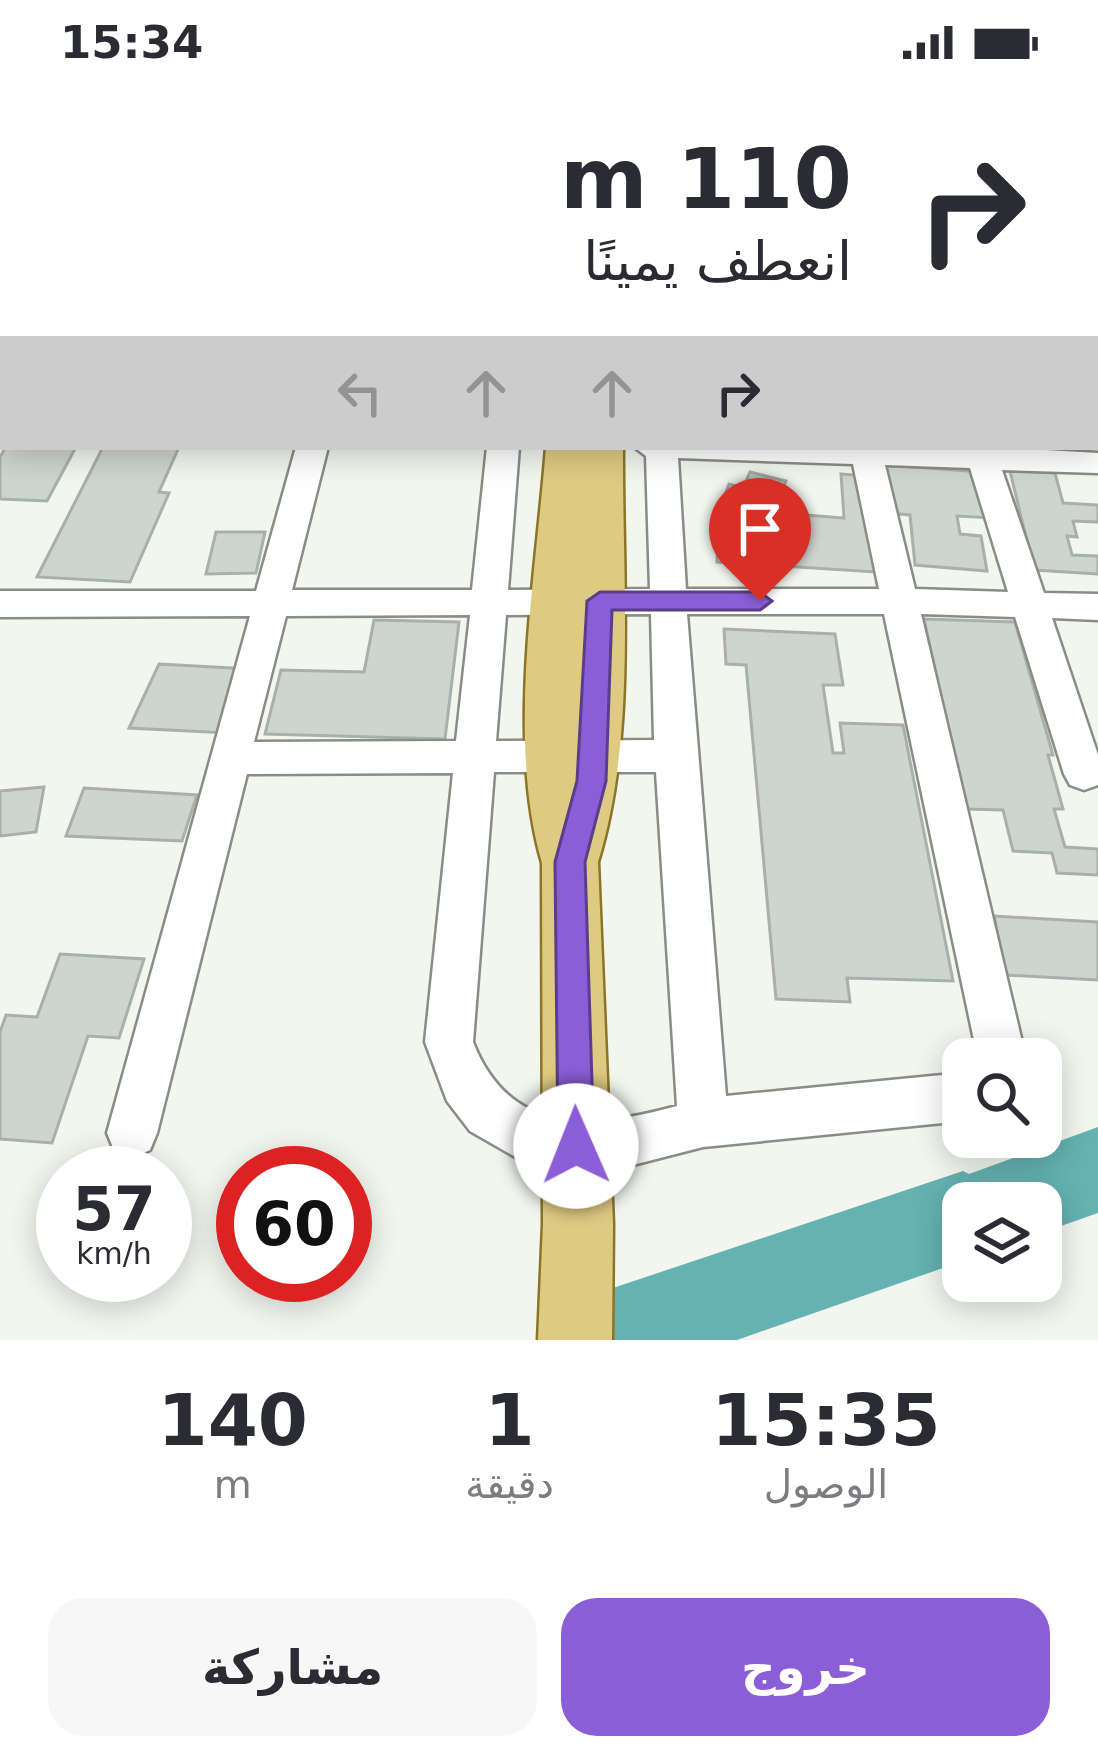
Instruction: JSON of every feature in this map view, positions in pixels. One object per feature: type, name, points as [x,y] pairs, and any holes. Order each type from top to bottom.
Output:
[{"type":"main road","points":[[566,450],[579,601]]},
{"type":"main road","points":[[575,1340],[578,1224],[570,862],[586,808],[571,754],[579,601],[602,450]]},
{"type":"street","points":[[132,1133],[311,450]]},
{"type":"street","points":[[502,450],[450,1015],[449,1042],[469,1095],[502,1125],[544,1143],[576,1146],[635,1144],[703,1123],[942,1099]]},
{"type":"street","points":[[662,450],[675,756],[703,1123]]},
{"type":"street","points":[[815,450],[1094,461]]},
{"type":"street","points":[[866,451],[997,1038]]},
{"type":"street","points":[[981,453],[1084,774]]},
{"type":"street","points":[[0,604],[897,601],[1098,608]]},
{"type":"street","points":[[231,758],[675,756]]},
{"type":"building","points":[[4,450],[74,450],[47,501],[0,499]]},
{"type":"building","points":[[101,450],[178,450],[159,492],[169,493],[130,582],[37,577]]},
{"type":"building","points":[[884,465],[983,472],[991,518],[957,516],[960,534],[981,536],[987,571],[915,565],[910,515],[889,513]]},
{"type":"building","points":[[1010,471],[1055,473],[1063,503],[1098,505],[1098,522],[1073,521],[1077,537],[1067,536],[1072,555],[1098,556],[1098,574],[1034,570]]},
{"type":"building","points":[[750,472],[786,481],[776,505],[726,492],[729,484],[743,488]]},
{"type":"building","points":[[841,474],[867,476],[875,572],[717,562],[719,508],[844,518]]},
{"type":"building","points":[[216,532],[265,532],[256,573],[206,574]]},
{"type":"building","points":[[924,619],[1015,622],[1053,755],[1048,755],[1063,809],[1054,809],[1065,847],[1098,849],[1098,875],[1057,873],[1052,853],[1013,851],[1003,810],[965,809]]},
{"type":"building","points":[[374,620],[459,622],[445,739],[265,734],[281,670],[364,672]]},
{"type":"building","points":[[724,629],[835,634],[843,685],[823,685],[833,753],[844,753],[840,723],[903,725],[953,981],[847,978],[850,1002],[776,999],[746,665],[726,664]]},
{"type":"building","points":[[159,664],[249,669],[228,733],[129,728]]},
{"type":"building","points":[[44,787],[36,832],[0,836],[0,791]]},
{"type":"building","points":[[84,788],[197,795],[182,841],[66,836]]},
{"type":"building","points":[[994,916],[1098,922],[1098,980],[1006,975]]},
{"type":"building","points":[[60,954],[144,959],[119,1038],[88,1036],[52,1143],[0,1139],[0,1032],[6,1015],[37,1017]]},
{"type":"waterway","points":[[1062,1182],[1098,1170]]},
{"type":"waterway","points":[[601,1340],[942,1223]]},
{"type":"route","points":[[576,1146],[570,862],[591,781],[600,601],[760,601]]}]
